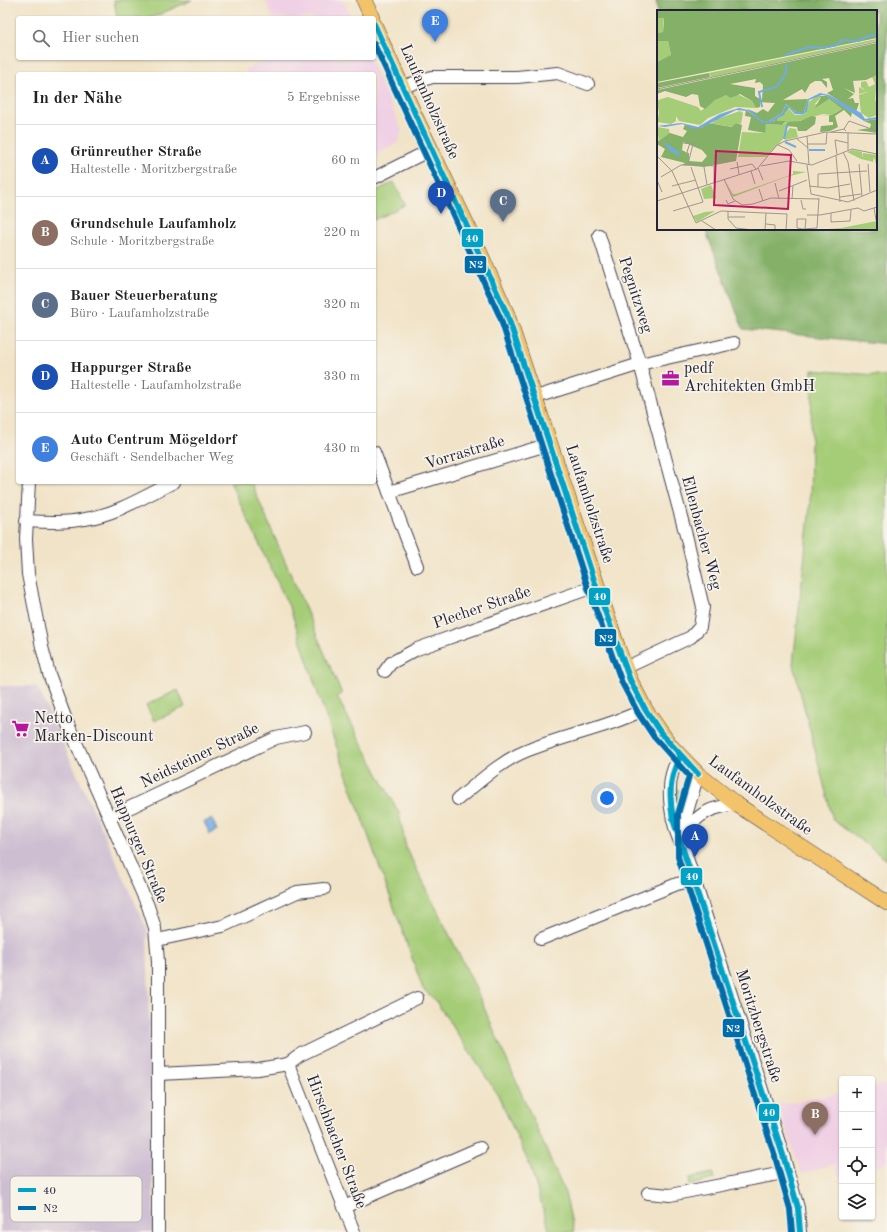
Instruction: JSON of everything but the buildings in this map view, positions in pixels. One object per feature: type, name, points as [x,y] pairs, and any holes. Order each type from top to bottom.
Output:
[{"type":"main road","points":[[364,0],[371,16]]},
{"type":"main road","name":"Laufamholzstraße","points":[[376,28],[430,150],[501,299],[536,397],[596,586],[625,668],[644,709],[680,757],[698,774],[736,804],[887,903]]},
{"type":"street","points":[[402,87],[432,77],[517,77],[558,74],[588,84]]},
{"type":"street","points":[[376,177],[430,150]]},
{"type":"street","name":"Pegnitzweg","points":[[599,235],[640,364]]},
{"type":"street","points":[[536,397],[640,364],[734,343]]},
{"type":"street","name":"Ellenbacher Weg","points":[[625,668],[691,638],[697,632],[703,618],[702,601],[696,574],[640,364]]},
{"type":"street","name":"Vorrastraße","points":[[389,492],[550,444]]},
{"type":"street","points":[[376,457],[417,566]]},
{"type":"street","name":"Happurger Straße","points":[[29,484],[26,521],[28,574],[35,615],[49,674],[81,756],[110,817],[148,906],[157,940],[159,1074],[158,1232]]},
{"type":"street","points":[[26,521],[74,521],[97,517],[116,510],[170,484]]},
{"type":"street","name":"Plecher Straße","points":[[385,671],[391,663],[417,649],[596,586]]},
{"type":"street","points":[[458,799],[499,766],[525,751],[620,720],[644,709]]},
{"type":"street","name":"Neidsteiner Straße","points":[[110,817],[276,738],[305,732]]},
{"type":"street","name":"Moritzbergstraße","points":[[680,757],[672,774],[672,809],[680,842],[686,854],[788,1172],[798,1208],[800,1232]]},
{"type":"street","name":"Moritzbergstraße","points":[[686,854],[688,805],[698,774]]},
{"type":"street","points":[[686,832],[692,823],[702,813],[715,807],[736,804]]},
{"type":"street","points":[[541,939],[677,884],[694,880]]},
{"type":"street","points":[[157,940],[223,926],[297,892],[324,889]]},
{"type":"street","points":[[159,1074],[258,1069],[288,1064],[300,1055],[417,998]]},
{"type":"street","name":"Hirschbacher Straße","points":[[288,1064],[354,1232]]},
{"type":"street","points":[[344,1207],[480,1148]]},
{"type":"street","points":[[648,1193],[670,1195],[788,1172]]},
{"type":"shaded area","points":[[265,0],[343,0],[350,16],[272,16]]},
{"type":"shaded area","points":[[266,60],[370,60],[375,72],[246,72],[245,70]]},
{"type":"shaded area","points":[[376,73],[402,131],[397,143],[376,155]]},
{"type":"shaded area","points":[[0,686],[37,686],[147,929],[154,1232],[0,1232]]},
{"type":"shaded area","points":[[887,1084],[887,1162],[875,1168],[875,1112],[875,1086]]},
{"type":"shaded area","points":[[839,1094],[839,1177],[834,1164],[802,1174],[778,1105]]},
{"type":"green space","points":[[114,0],[192,0],[156,16],[117,16]]},
{"type":"green space","points":[[656,0],[887,0],[887,344],[743,329],[705,230],[877,230],[877,10],[657,10]]},
{"type":"green space","points":[[394,182],[405,205],[376,219],[376,191]]},
{"type":"green space","points":[[812,370],[887,376],[887,860],[833,820],[793,664],[810,506]]},
{"type":"green space","points":[[231,484],[252,484],[342,694],[337,697],[399,813],[406,848],[471,978],[565,1193],[574,1232],[550,1232],[530,1166],[498,1095],[435,1000],[423,989],[321,703],[291,611]]},
{"type":"green space","points":[[178,690],[185,707],[154,721],[146,705]]},
{"type":"green space","points":[[675,788],[684,793],[679,811],[677,812]]},
{"type":"green space","points":[[713,1173],[714,1179],[690,1185],[689,1178]]},
{"type":"water","points":[[212,819],[217,830],[210,834],[204,822]]},
{"type":"transit line","name":"40","points":[[376,28],[507,314],[596,586],[630,680],[645,709],[660,732],[698,774]]},
{"type":"transit line","name":"N2","points":[[376,48],[500,317],[588,588],[622,683],[638,713],[654,737],[689,776],[678,814],[678,857],[775,1157],[790,1209],[792,1232]]},
{"type":"transit line","name":"40","points":[[680,757],[676,765],[671,787],[673,819],[783,1155],[798,1208],[800,1232]]},
{"type":"place","name":"Auto Centrum Mögeldorf","points":[[435,42]]},
{"type":"place","name":"Happurger Straße","points":[[441,214]]},
{"type":"place","name":"Bauer Steuerberatung","points":[[503,222]]},
{"type":"place","name":"pedf Architekten GmbH","points":[[671,378]]},
{"type":"place","name":"Netto Marken-Discount","points":[[21,728]]},
{"type":"place","name":"Grünreuther Straße","points":[[695,857]]},
{"type":"place","name":"Grundschule Laufamholz","points":[[815,1135]]}]
